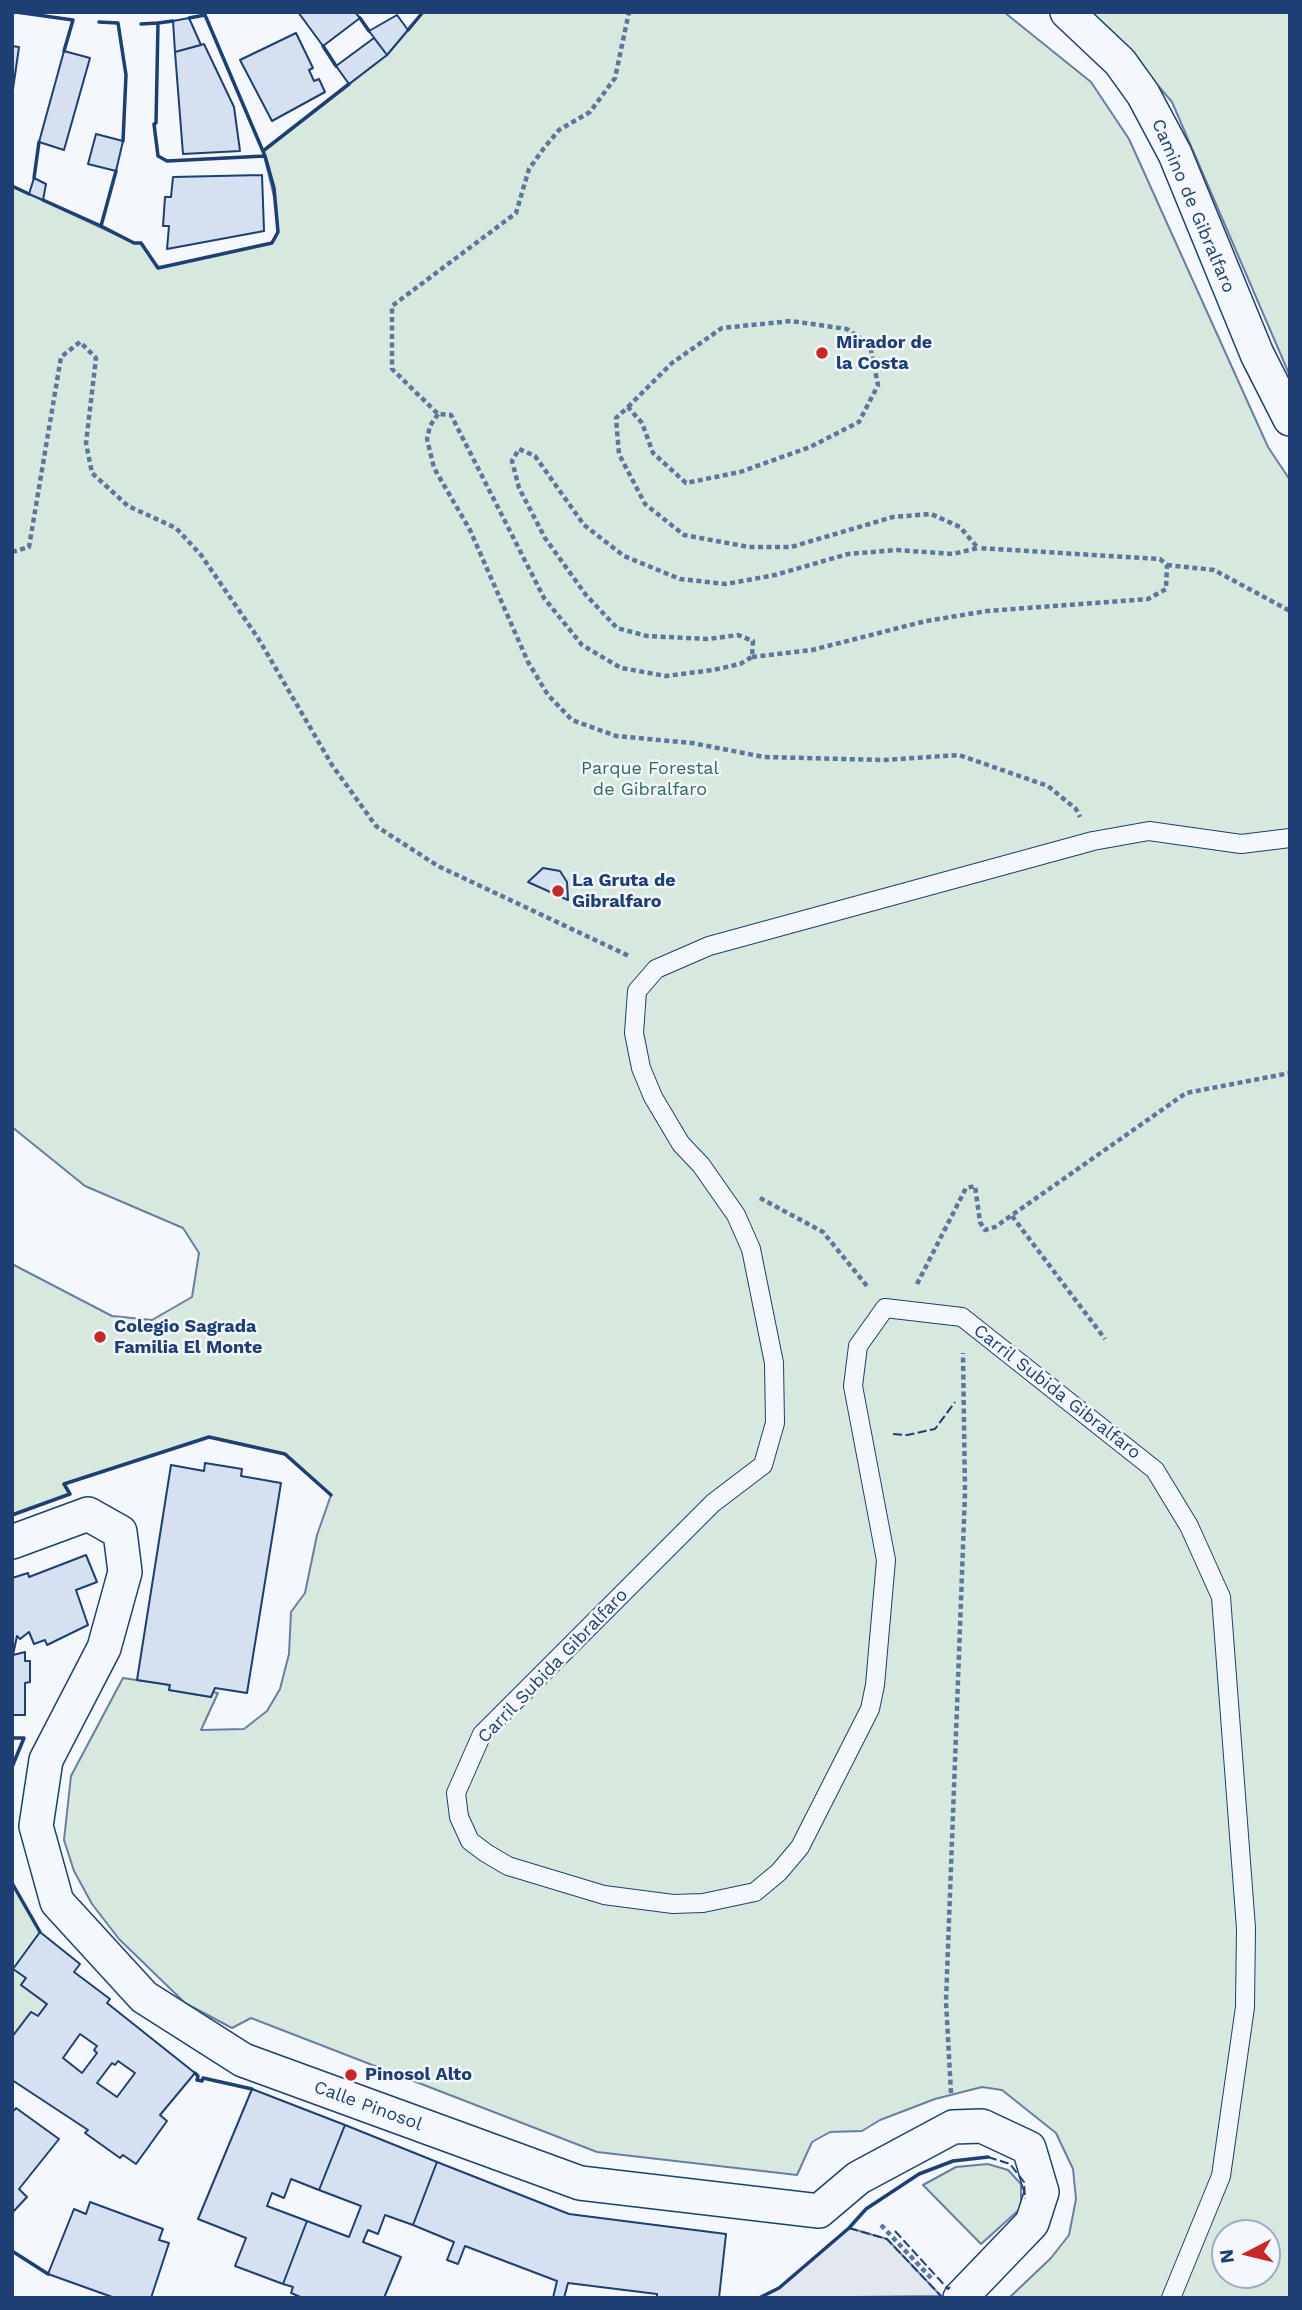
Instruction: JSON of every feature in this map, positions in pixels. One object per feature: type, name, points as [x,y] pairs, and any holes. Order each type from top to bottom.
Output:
[{"type":"street","name":"Camino de Gibralfaro","points":[[1067,12],[1120,62],[1143,94],[1175,154],[1257,354],[1290,419]]},
{"type":"street","name":"Calle Pinosol","points":[[12,1542],[88,1514],[120,1532],[125,1572],[104,1648],[46,1760],[36,1826],[57,1902],[144,1997],[243,2060],[580,2183],[819,2211],[858,2178],[953,2127]]},
{"type":"street","points":[[951,2293],[1032,2223],[1042,2192],[1029,2148],[982,2126],[953,2127]]},
{"type":"lane","points":[[656,969],[709,946],[1093,841],[1149,831],[1241,844],[1290,838]]},
{"type":"lane","name":"Carril Subida Gibralfaro","points":[[656,969],[637,991],[634,1033],[641,1068],[681,1144],[701,1165],[736,1215],[751,1249],[765,1306],[774,1363],[775,1423],[763,1465],[713,1503],[482,1734],[456,1793],[458,1818],[470,1841],[508,1866],[604,1895],[673,1904],[730,1899],[755,1892],[779,1872],[800,1847],[870,1709],[875,1685],[886,1560],[853,1386],[858,1346],[886,1308],[962,1317],[1155,1469],[1189,1525],[1221,1597],[1246,1928],[1245,2007],[1221,2176],[1171,2298]]},
{"type":"path","points":[[629,12],[615,78],[590,111],[559,130],[544,148],[529,169],[516,213],[392,306],[392,369],[438,414],[451,415],[544,598],[582,645],[621,668],[666,676],[713,670],[740,664],[752,657],[811,650],[926,621],[987,611],[1148,599],[1166,589],[1167,565]]},
{"type":"path","points":[[628,407],[642,423],[653,453],[685,483],[740,472],[810,447],[859,422],[878,385],[870,345],[847,329],[791,321],[722,328],[672,363],[616,418],[619,454],[645,504],[684,534],[749,547],[791,547],[893,517],[931,514],[960,527],[978,548]]},
{"type":"path","points":[[12,552],[29,547],[61,357],[79,342],[96,358],[86,443],[92,473],[128,506],[176,528],[201,555],[258,638],[332,765],[376,826],[438,866],[656,969]]},
{"type":"path","points":[[438,414],[427,439],[434,468],[470,530],[528,662],[548,695],[572,720],[616,736],[692,743],[764,757],[884,760],[959,755],[1048,786],[1076,808],[1093,841]]},
{"type":"path","points":[[752,657],[753,641],[738,635],[708,639],[646,636],[617,628],[586,595],[545,538],[519,488],[512,461],[519,449],[534,456],[584,524],[624,556],[680,579],[726,584],[775,575],[848,554],[897,550],[953,554],[978,548],[1160,559],[1167,565],[1214,570],[1290,611]]},
{"type":"path","points":[[904,1309],[966,1188],[975,1186],[980,1222],[985,1230],[1012,1216],[1186,1093],[1290,1073]]},
{"type":"path","points":[[752,1194],[823,1231],[886,1308]]},
{"type":"path","points":[[1012,1216],[1105,1339]]},
{"type":"path","points":[[953,2127],[946,2001],[965,1493],[962,1317]]},
{"type":"path","points":[[881,2225],[951,2293]]},
{"type":"green space","name":"Parque Forestal de Gibralfaro","points":[[423,12],[1004,12],[1091,82],[1129,139],[1268,447],[1290,480],[1290,2298],[1009,2298],[1051,2258],[1069,2235],[1076,2199],[1073,2169],[1056,2133],[1002,2090],[982,2087],[935,2099],[880,2120],[862,2131],[830,2132],[812,2142],[797,2175],[597,2152],[251,2018],[232,2028],[185,2003],[119,1939],[92,1904],[74,1871],[64,1840],[71,1776],[123,1678],[170,1685],[169,1690],[211,1697],[212,1692],[218,1693],[201,1730],[244,1729],[267,1711],[280,1689],[289,1654],[291,1612],[305,1593],[317,1535],[331,1495],[284,1454],[209,1437],[64,1484],[70,1494],[12,1515],[12,1264],[112,1316],[152,1320],[192,1297],[199,1253],[183,1228],[85,1186],[12,1127],[12,186],[134,243],[141,243],[158,268],[271,243],[278,232],[276,205],[263,151],[387,55]]},
{"type":"green space","points":[[1084,12],[1290,12],[1290,376],[1172,102],[1126,48]]},
{"type":"green space","points":[[12,1883],[40,1932],[14,1969],[26,1978],[21,1985],[47,2004],[38,2016],[31,2012],[12,2037]]},
{"type":"green space","points":[[988,2164],[1008,2170],[1021,2184],[1021,2208],[981,2244],[923,2185],[956,2167]]},
{"type":"shaded area","points":[[849,2228],[887,2239],[941,2296],[759,2298],[779,2288]]},
{"type":"building","points":[[298,12],[355,12],[360,18],[323,46]]},
{"type":"building","points":[[397,15],[408,30],[387,55],[369,31]]},
{"type":"building","points":[[189,18],[201,45],[175,52],[173,21]]},
{"type":"building","points":[[296,33],[313,68],[309,70],[314,81],[319,79],[325,92],[272,121],[240,60]]},
{"type":"building","points":[[374,38],[387,55],[349,84],[336,66]]},
{"type":"building","points":[[204,44],[234,107],[240,151],[183,154],[175,52]]},
{"type":"building","points":[[12,46],[19,47],[12,96]]},
{"type":"building","points":[[64,51],[90,58],[64,150],[39,142]]},
{"type":"building","points":[[96,134],[123,141],[116,171],[88,164]]},
{"type":"building","points":[[262,175],[264,231],[167,249],[169,226],[163,226],[165,197],[171,197],[173,177]]},
{"type":"building","points":[[34,178],[46,184],[43,200],[29,194]]},
{"type":"building","name":"La Gruta de Gibralfaro","points":[[543,868],[560,871],[567,882],[568,900],[528,882]]},
{"type":"building","points":[[205,1463],[242,1469],[241,1476],[281,1483],[247,1693],[215,1688],[211,1697],[169,1690],[170,1685],[137,1680],[171,1465],[204,1471]]},
{"type":"building","points":[[86,1555],[97,1582],[76,1590],[88,1625],[47,1645],[45,1640],[34,1644],[29,1632],[20,1639],[17,1636],[13,1655],[25,1652],[25,1661],[30,1661],[30,1682],[25,1683],[25,1715],[12,1715],[12,1578],[28,1573],[29,1577]]},
{"type":"building","points":[[40,1932],[80,1964],[74,1972],[110,1999],[107,2003],[195,2073],[160,2115],[167,2121],[136,2164],[123,2155],[120,2158],[85,2133],[88,2130],[12,2080],[12,2037],[31,2012],[38,2016],[47,2004],[21,1985],[26,1978],[13,1969]],"holes":[[[80,2034],[97,2046],[94,2050],[97,2053],[82,2073],[63,2058]],[[118,2061],[135,2073],[117,2097],[97,2083],[112,2063],[115,2065]]]},
{"type":"building","points":[[252,2089],[345,2125],[319,2190],[291,2179],[284,2198],[272,2193],[267,2206],[307,2221],[283,2284],[235,2266],[246,2238],[198,2219]]},
{"type":"building","points":[[16,2108],[59,2139],[19,2189],[27,2197],[12,2213],[12,2113]]},
{"type":"building","points":[[345,2125],[437,2162],[413,2225],[385,2215],[378,2234],[368,2230],[363,2242],[401,2257],[384,2298],[303,2298],[291,2293],[293,2287],[283,2284],[307,2221],[349,2237],[361,2206],[319,2190]]},
{"type":"building","points":[[437,2162],[569,2214],[726,2234],[719,2298],[657,2298],[657,2294],[568,2283],[564,2298],[553,2298],[557,2281],[465,2246],[458,2264],[447,2260],[454,2242],[413,2225]]},
{"type":"building","points":[[90,2202],[163,2229],[159,2240],[169,2243],[151,2298],[115,2298],[48,2274],[74,2209],[86,2214]]},
{"type":"fence","points":[[893,1434],[907,1435],[935,1429],[955,1402]]},
{"type":"fence","points":[[988,2157],[1010,2164],[1024,2182],[1025,2199]]},
{"type":"fence","points":[[849,2228],[887,2239],[941,2296]]},
{"type":"fence","points":[[895,2231],[948,2289],[950,2287]]},
{"type":"wall","points":[[16,12],[73,20],[64,51]]},
{"type":"wall","points":[[408,30],[423,12]]},
{"type":"wall","points":[[173,21],[158,23],[154,124],[158,156],[167,161],[265,156],[205,15],[189,18]]},
{"type":"wall","points":[[360,18],[369,31]]},
{"type":"wall","points":[[99,22],[118,23],[126,75],[123,141]]},
{"type":"wall","points":[[141,24],[158,23]]},
{"type":"wall","points":[[323,46],[336,66]]},
{"type":"wall","points":[[263,151],[349,84]]},
{"type":"wall","points":[[34,178],[39,142]]},
{"type":"wall","points":[[101,226],[134,243],[141,243],[158,268],[272,243],[278,232],[274,188],[265,156]]},
{"type":"wall","points":[[43,200],[101,226],[116,171]]},
{"type":"wall","points":[[12,186],[29,194]]},
{"type":"wall","points":[[12,1515],[70,1494],[64,1484],[209,1437],[285,1454],[331,1495]]},
{"type":"wall","points":[[12,1738],[24,1738],[12,1767]]},
{"type":"wall","points":[[12,1883],[40,1932]]},
{"type":"wall","points":[[195,2073],[197,2080],[202,2081],[203,2078],[252,2089]]},
{"type":"wall","points":[[759,2298],[779,2288],[849,2228],[866,2209],[919,2174],[953,2161],[988,2157]]},
{"type":"wall","points":[[12,2251],[48,2274]]},
{"type":"place","name":"Mirador de la Costa","points":[[822,353]]},
{"type":"place","name":"La Gruta de Gibralfaro","points":[[558,891]]},
{"type":"place","name":"Colegio Sagrada Familia El Monte","points":[[100,1337]]},
{"type":"place","name":"Pinosol Alto","points":[[351,2075]]}]
